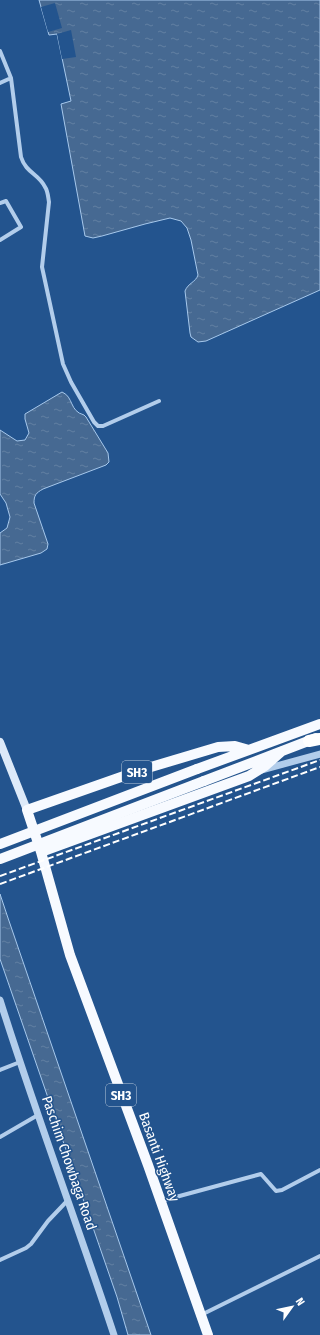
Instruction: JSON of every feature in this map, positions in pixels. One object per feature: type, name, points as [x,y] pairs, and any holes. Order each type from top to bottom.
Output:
[{"type":"main road","points":[[0,844],[320,724]]},
{"type":"main road","points":[[0,859],[316,739]]},
{"type":"main road","points":[[0,742],[27,810]]},
{"type":"main road","name":"SH3","points":[[41,852],[27,810],[141,770],[218,747],[235,746],[249,750]]},
{"type":"main road","points":[[41,852],[157,811],[256,772],[282,751]]},
{"type":"main road","name":"Basanti Highway","points":[[41,852],[70,955],[161,1201],[208,1335]]},
{"type":"street","points":[[0,51],[11,78],[21,157],[26,168],[46,187],[48,195],[49,202],[42,267],[63,364],[67,375],[94,422],[98,426],[103,426],[159,401]]},
{"type":"street","points":[[0,83],[11,78]]},
{"type":"street","points":[[0,203],[6,201],[21,227],[0,240]]},
{"type":"street","points":[[256,772],[320,754]]},
{"type":"street","name":"Paschim Chowbaga Road","points":[[0,1000],[114,1335]]},
{"type":"street","points":[[0,1070],[20,1062]]},
{"type":"street","points":[[0,1137],[38,1115]]},
{"type":"street","points":[[161,1201],[261,1174],[276,1191],[282,1190],[320,1170]]},
{"type":"street","points":[[0,1260],[26,1248],[31,1244],[48,1221],[68,1200]]},
{"type":"street","points":[[201,1315],[320,1256]]},
{"type":"water","points":[[39,0],[320,0],[320,290],[206,341],[198,342],[191,337],[185,291],[198,275],[191,240],[187,228],[181,221],[170,218],[93,238],[85,236],[61,104],[71,101],[57,34],[49,35]]},
{"type":"water","points":[[62,392],[66,394],[76,410],[86,417],[108,453],[109,462],[106,465],[43,489],[37,493],[34,498],[34,503],[48,544],[47,549],[41,553],[0,565],[0,533],[7,528],[10,517],[6,503],[0,494],[0,430],[17,441],[25,440],[29,433],[25,414]]},
{"type":"water","points":[[0,894],[151,1335],[128,1335],[117,1297],[0,959]]},
{"type":"pier","points":[[55,3],[62,28],[48,32],[41,7]]},
{"type":"pier","points":[[71,30],[76,57],[62,59],[57,34]]},
{"type":"railway","points":[[0,876],[320,760]]},
{"type":"railway","points":[[0,884],[320,767]]}]
